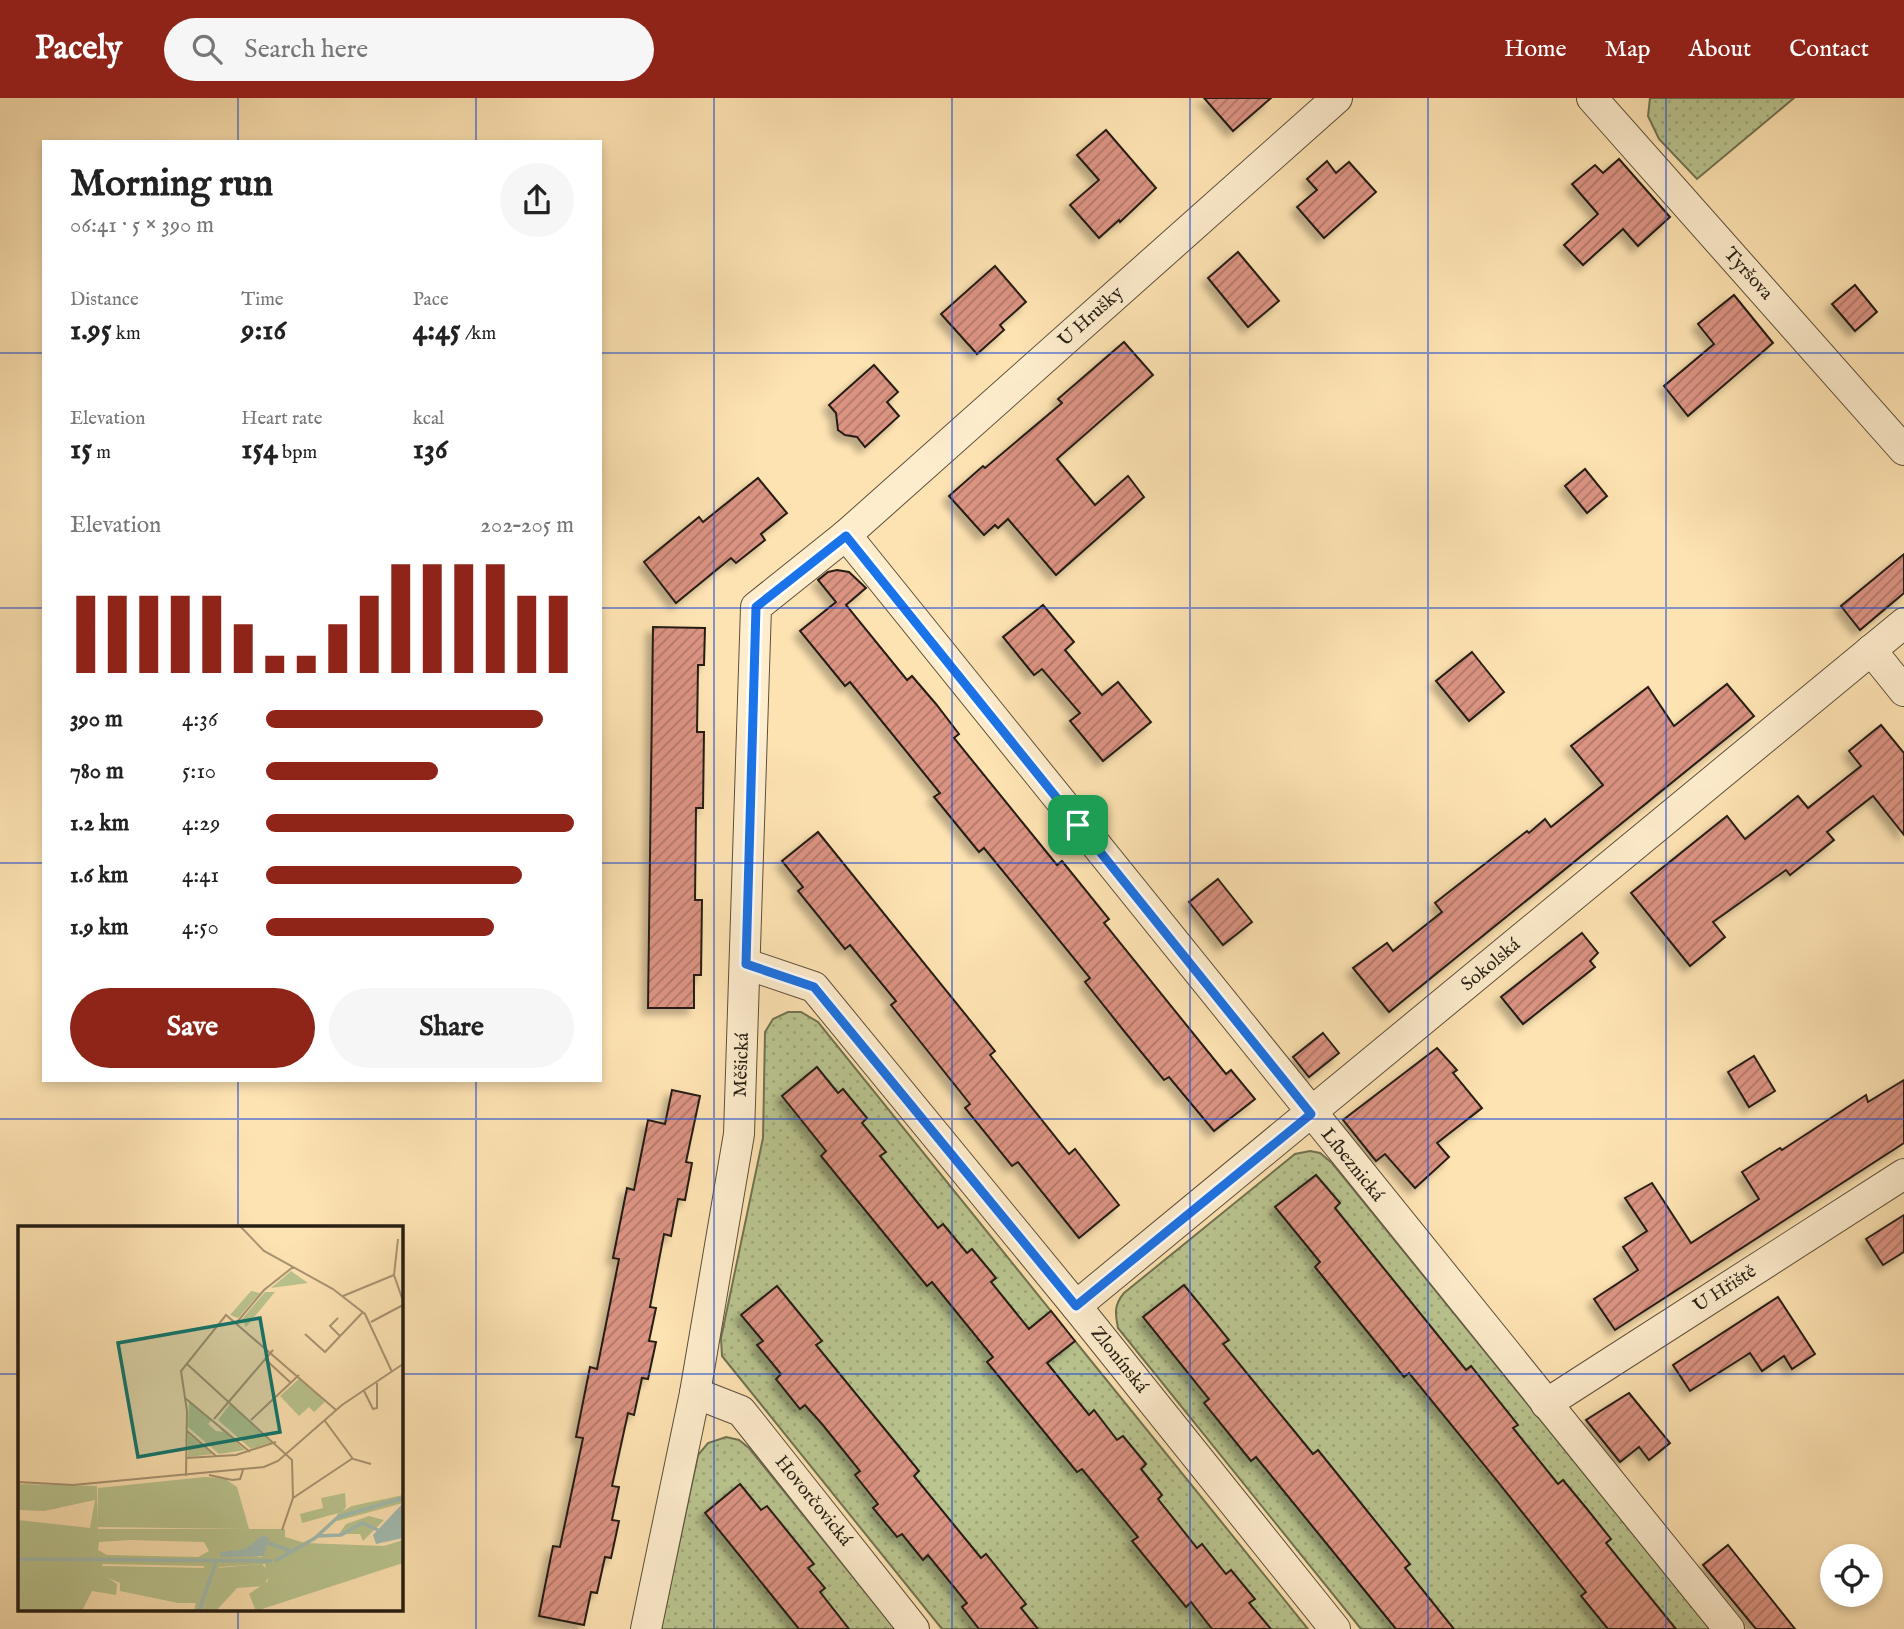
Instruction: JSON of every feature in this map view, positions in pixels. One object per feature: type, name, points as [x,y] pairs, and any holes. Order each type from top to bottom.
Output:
[{"type":"street","name":"U Hrušky","points":[[846,536],[1337,98]]},
{"type":"street","name":"Tyršova","points":[[1595,99],[1904,450]]},
{"type":"street","name":"Měšická","points":[[646,1629],[695,1394],[739,1134],[756,607],[846,536]]},
{"type":"street","name":"Líbeznická","points":[[846,536],[1729,1629]]},
{"type":"street","name":"Sokolská","points":[[1076,1306],[1904,623]]},
{"type":"street","points":[[1871,650],[1904,691]]},
{"type":"street","name":"Zlonínská","points":[[746,964],[814,987],[1076,1306],[1335,1629]]},
{"type":"street","name":"U Hřiště","points":[[1546,1404],[1904,1174]]},
{"type":"street","name":"Hovorčovická","points":[[695,1394],[741,1411],[915,1629]]},
{"type":"green space","points":[[1650,98],[1794,98],[1697,179],[1659,139],[1648,116]]},
{"type":"green space","points":[[788,1012],[801,1012],[818,1022],[1051,1311],[988,1362],[1077,1472],[1082,1469],[1127,1523],[1162,1495],[1141,1469],[1146,1464],[1123,1436],[1117,1440],[1094,1411],[1089,1415],[1047,1363],[1075,1341],[1308,1629],[942,1629],[722,1356],[721,1338],[763,1138],[765,1032],[773,1019]]},
{"type":"green space","points":[[1310,1151],[1320,1153],[1332,1163],[1710,1629],[1361,1629],[1118,1328],[1116,1318],[1117,1305],[1124,1293],[1295,1154]]},
{"type":"green space","points":[[726,1437],[739,1440],[749,1448],[895,1629],[661,1629],[698,1455],[708,1443]]},
{"type":"building","points":[[1204,98],[1271,98],[1233,131]]},
{"type":"building","points":[[1106,130],[1156,188],[1099,238],[1070,205],[1099,180],[1077,155]]},
{"type":"building","points":[[1619,159],[1670,217],[1638,246],[1623,229],[1583,265],[1564,245],[1598,214],[1572,184],[1595,165],[1603,173]]},
{"type":"building","points":[[1327,161],[1336,173],[1349,162],[1376,192],[1324,238],[1297,207],[1317,190],[1307,179]]},
{"type":"building","points":[[1238,252],[1279,301],[1248,327],[1208,278]]},
{"type":"building","points":[[995,266],[1026,302],[1000,325],[1004,330],[977,354],[941,314]]},
{"type":"building","points":[[1855,285],[1877,312],[1855,331],[1832,304]]},
{"type":"building","points":[[1734,295],[1773,343],[1688,416],[1664,386],[1714,344],[1698,324]]},
{"type":"building","points":[[1124,342],[1153,375],[1057,459],[1095,505],[1128,476],[1144,497],[1056,575],[1008,519],[998,528],[995,525],[984,535],[949,496],[1062,403],[1058,399]]},
{"type":"building","points":[[874,365],[898,392],[887,402],[899,416],[865,447],[857,437],[845,435],[838,430],[836,413],[829,405]]},
{"type":"building","points":[[1585,469],[1607,496],[1587,513],[1565,486]]},
{"type":"building","points":[[758,478],[787,513],[761,534],[765,540],[736,563],[731,558],[676,603],[644,562],[699,517],[703,522]]},
{"type":"building","points":[[1904,554],[1904,593],[1860,630],[1841,606]]},
{"type":"building","points":[[828,572],[849,572],[866,588],[846,605],[907,680],[912,676],[936,704],[959,734],[954,738],[1057,865],[1062,861],[1109,919],[1104,923],[1226,1074],[1231,1070],[1255,1099],[1214,1131],[1169,1077],[1164,1080],[1124,1031],[1085,982],[1090,978],[984,848],[979,852],[934,797],[940,793],[850,682],[845,686],[800,631],[836,602],[818,580]]},
{"type":"building","points":[[1043,605],[1074,642],[1065,650],[1102,695],[1118,682],[1151,722],[1103,761],[1070,721],[1080,713],[1042,669],[1034,675],[1003,637]]},
{"type":"building","points":[[653,627],[705,628],[704,665],[698,665],[697,732],[704,732],[703,808],[696,808],[695,900],[702,900],[701,975],[694,975],[694,1008],[648,1008]]},
{"type":"building","points":[[1472,652],[1504,692],[1469,721],[1436,681]]},
{"type":"building","points":[[1727,684],[1754,716],[1389,1012],[1353,968],[1387,943],[1393,951],[1442,912],[1435,903],[1445,895],[1527,831],[1529,833],[1545,819],[1551,827],[1603,785],[1571,746],[1648,687],[1674,726]]},
{"type":"building","points":[[1881,725],[1904,753],[1904,835],[1873,796],[1827,832],[1834,840],[1790,875],[1786,870],[1713,922],[1725,937],[1690,966],[1631,893],[1727,816],[1745,839],[1798,796],[1808,808],[1861,766],[1849,751]]},
{"type":"building","points":[[818,832],[995,1051],[990,1055],[1069,1154],[1075,1149],[1119,1205],[1079,1238],[1018,1162],[1012,1166],[965,1108],[970,1104],[891,1005],[896,1001],[850,945],[845,949],[798,891],[803,887],[782,861]]},
{"type":"building","points":[[1218,879],[1252,922],[1223,945],[1189,902]]},
{"type":"building","points":[[1582,933],[1598,953],[1590,961],[1595,967],[1523,1024],[1501,997]]},
{"type":"building","points":[[1323,1033],[1339,1053],[1309,1077],[1293,1057]]},
{"type":"building","points":[[1437,1048],[1457,1070],[1453,1073],[1482,1108],[1437,1143],[1449,1157],[1415,1188],[1385,1154],[1376,1161],[1343,1120]]},
{"type":"building","points":[[1754,1056],[1775,1091],[1749,1107],[1728,1072]]},
{"type":"building","points":[[817,1067],[838,1093],[843,1089],[867,1118],[862,1123],[886,1152],[880,1156],[938,1228],[943,1224],[967,1253],[972,1249],[996,1278],[991,1282],[1029,1329],[1051,1311],[1075,1341],[1047,1363],[1089,1415],[1094,1410],[1117,1440],[1123,1436],[1146,1464],[1141,1469],[1162,1495],[1158,1499],[1197,1548],[1202,1544],[1226,1574],[1231,1570],[1255,1599],[1249,1603],[1271,1629],[1212,1629],[1191,1602],[1186,1607],[1132,1541],[1138,1537],[1082,1469],[1077,1472],[987,1362],[993,1357],[932,1282],[927,1286],[821,1156],[826,1151],[782,1096]]},
{"type":"building","points":[[1904,1080],[1904,1143],[1615,1330],[1594,1299],[1638,1270],[1623,1247],[1647,1231],[1625,1198],[1652,1183],[1691,1243],[1759,1199],[1742,1172],[1780,1148],[1782,1150],[1866,1095],[1868,1102]]},
{"type":"building","points":[[672,1090],[700,1096],[686,1162],[692,1163],[685,1200],[678,1199],[671,1236],[664,1234],[650,1307],[656,1308],[649,1341],[656,1342],[648,1379],[642,1378],[634,1415],[628,1413],[612,1486],[619,1487],[612,1520],[619,1521],[611,1558],[605,1557],[597,1593],[591,1592],[584,1625],[539,1616],[553,1546],[560,1547],[583,1438],[576,1437],[590,1367],[597,1369],[619,1259],[613,1258],[627,1188],[634,1190],[648,1120],[665,1124]]},
{"type":"building","points":[[1316,1175],[1340,1203],[1335,1208],[1466,1370],[1471,1366],[1518,1425],[1513,1428],[1558,1484],[1563,1480],[1587,1509],[1611,1539],[1606,1543],[1676,1629],[1608,1629],[1581,1596],[1586,1592],[1494,1477],[1409,1373],[1404,1377],[1315,1267],[1320,1262],[1275,1207]]},
{"type":"building","points":[[1904,1215],[1904,1252],[1883,1265],[1866,1239]]},
{"type":"building","points":[[1184,1285],[1229,1340],[1223,1344],[1313,1454],[1318,1450],[1410,1564],[1405,1568],[1454,1629],[1396,1629],[1256,1457],[1251,1461],[1204,1403],[1209,1399],[1143,1317]]},
{"type":"building","points":[[777,1286],[822,1341],[816,1345],[919,1471],[914,1476],[981,1558],[986,1554],[1026,1604],[1021,1608],[1038,1629],[979,1629],[962,1607],[967,1603],[928,1555],[923,1560],[902,1534],[897,1537],[873,1508],[878,1504],[855,1475],[860,1471],[805,1405],[800,1409],[776,1379],[781,1374],[757,1345],[763,1341],[741,1315]]},
{"type":"building","points":[[1778,1297],[1815,1354],[1792,1369],[1784,1356],[1762,1371],[1750,1353],[1690,1391],[1673,1365]]},
{"type":"building","points":[[1629,1393],[1670,1443],[1649,1460],[1639,1447],[1620,1462],[1586,1420]]},
{"type":"building","points":[[740,1484],[761,1510],[767,1506],[814,1564],[808,1568],[825,1588],[820,1592],[849,1629],[799,1629],[705,1513]]},
{"type":"building","points":[[1728,1545],[1795,1629],[1756,1629],[1703,1565]]},
{"type":"route","points":[[846,536],[1078,825],[1311,1114],[1076,1306],[814,987],[746,964],[756,607],[846,536]]}]
